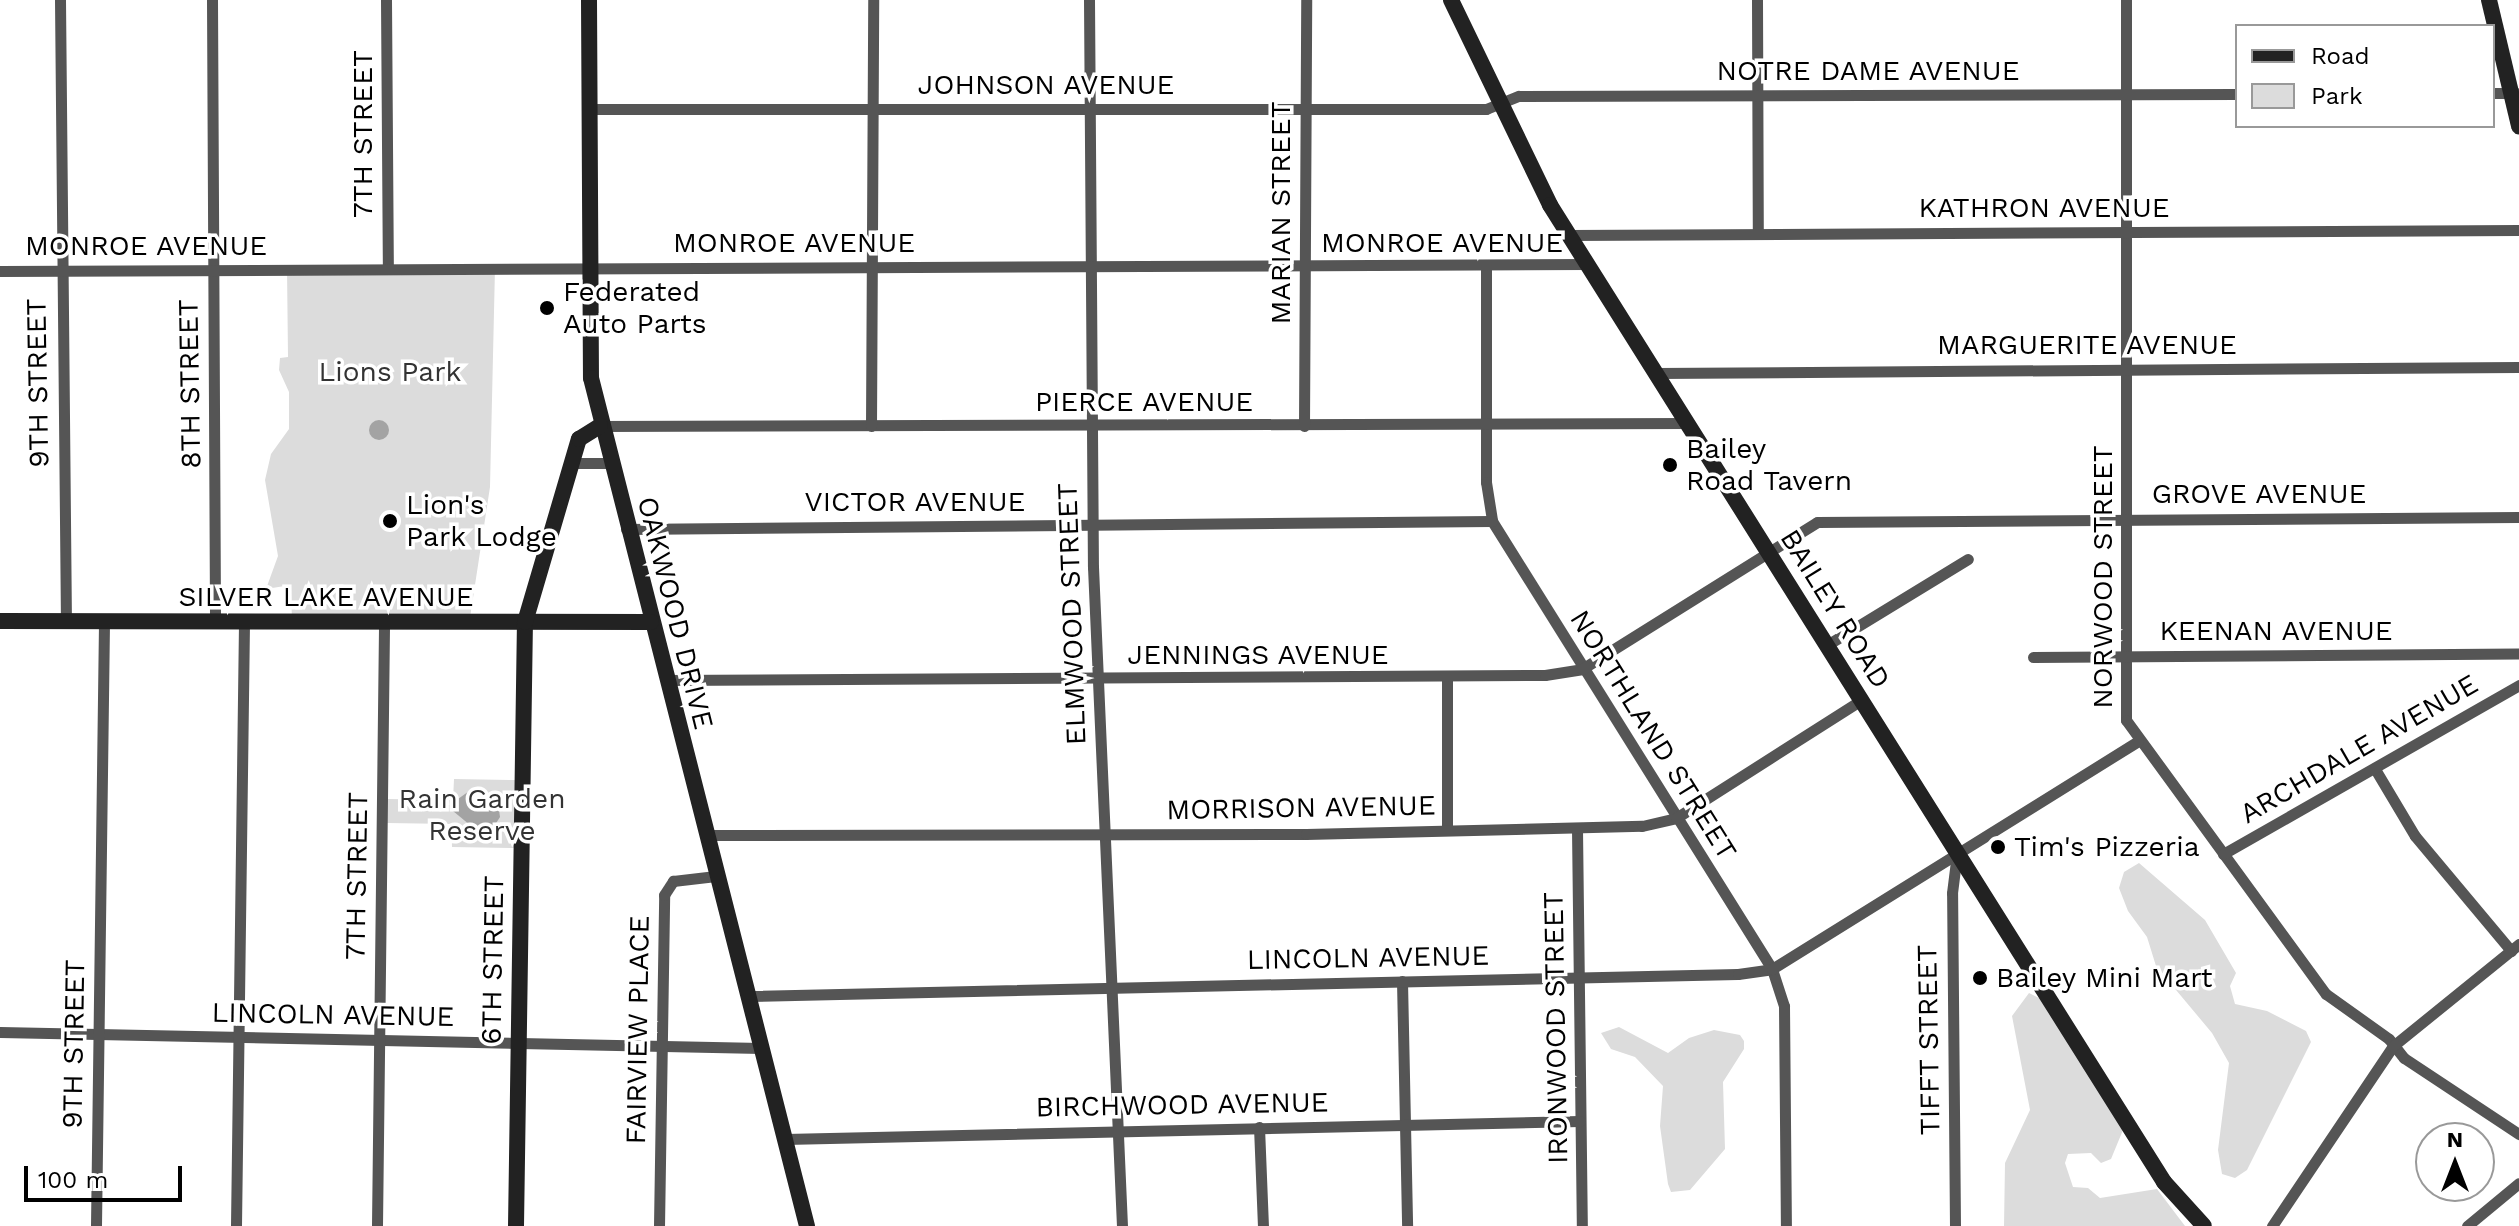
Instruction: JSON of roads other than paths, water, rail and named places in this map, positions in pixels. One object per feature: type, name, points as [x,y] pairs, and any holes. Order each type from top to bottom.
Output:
[{"type":"street","name":"9TH STREET","points":[[60,0],[66,622]]},
{"type":"street","name":"8TH STREET","points":[[212,0],[215,623]]},
{"type":"street","name":"7TH STREET","points":[[386,0],[388,267]]},
{"type":"street","name":"OAKWOOD DRIVE","points":[[589,0],[591,378],[609,463],[807,1226]]},
{"type":"street","points":[[871,426],[873,0]]},
{"type":"street","name":"ELMWOOD STREET","points":[[1089,0],[1088,268],[1092,526],[1102,834],[1122,1226]]},
{"type":"street","name":"MARIAN STREET","points":[[1304,426],[1306,0]]},
{"type":"street","name":"BAILEY ROAD","points":[[1451,0],[1569,235],[2164,1182],[2204,1226]]},
{"type":"street","points":[[1757,0],[1758,232]]},
{"type":"street","name":"NORWOOD STREET","points":[[2126,0],[2124,710],[2138,741],[2326,994],[2404,1058],[2519,1134]]},
{"type":"street","points":[[2489,0],[2515,93],[2519,126]]},
{"type":"street","name":"NOTRE DAME AVENUE","points":[[1501,103],[1519,96],[2235,94]]},
{"type":"street","name":"JOHNSON AVENUE","points":[[590,109],[1486,109],[1501,103]]},
{"type":"street","name":"KATHRON AVENUE","points":[[1569,235],[2519,230]]},
{"type":"street","name":"MONROE AVENUE","points":[[0,271],[388,267],[1486,267],[1587,264]]},
{"type":"street","name":"NORTHLAND STREET","points":[[1486,267],[1485,426],[1492,521],[1772,969],[1784,1006],[1786,1226]]},
{"type":"street","name":"MARGUERITE AVENUE","points":[[1656,373],[2519,367]]},
{"type":"street","name":"PIERCE AVENUE","points":[[600,426],[1485,426],[1688,423]]},
{"type":"street","name":"6TH STREET","points":[[516,1226],[525,622],[579,439],[600,426]]},
{"type":"street","points":[[571,463],[609,463]]},
{"type":"street","name":"GROVE AVENUE","points":[[1767,550],[1809,524],[1833,520],[2519,517]]},
{"type":"street","name":"VICTOR AVENUE","points":[[626,529],[1492,521]]},
{"type":"street","name":"JENNINGS AVENUE","points":[[666,680],[1097,680],[1545,675],[1582,669],[1767,550]]},
{"type":"street","points":[[1827,645],[1968,559]]},
{"type":"street","name":"SILVER LAKE AVENUE","points":[[0,621],[651,622]]},
{"type":"street","name":"9TH STREET","points":[[96,1226],[104,622]]},
{"type":"street","points":[[236,1226],[244,622]]},
{"type":"street","name":"7TH STREET","points":[[377,1226],[384,623]]},
{"type":"street","name":"KEENAN AVENUE","points":[[2033,657],[2519,654]]},
{"type":"street","points":[[1447,677],[1447,830]]},
{"type":"street","name":"ARCHDALE AVENUE","points":[[2223,854],[2519,685]]},
{"type":"street","name":"MORRISON AVENUE","points":[[706,835],[1102,834],[1642,826],[1676,818],[1861,700]]},
{"type":"street","name":"LINCOLN AVENUE","points":[[747,996],[1579,978],[1772,969],[2138,741]]},
{"type":"street","points":[[2272,1226],[2393,1046],[2515,947],[2415,836],[2375,769]]},
{"type":"street","name":"IRONWOOD STREET","points":[[1577,829],[1582,1226]]},
{"type":"street","name":"TIFFT STREET","points":[[1955,1226],[1952,893],[1957,853]]},
{"type":"street","name":"FAIRVIEW PLACE","points":[[659,1226],[664,895],[673,881],[716,876]]},
{"type":"street","points":[[1402,981],[1407,1226]]},
{"type":"street","name":"LINCOLN AVENUE","points":[[0,1032],[761,1048]]},
{"type":"street","name":"BIRCHWOOD AVENUE","points":[[785,1139],[1580,1121]]},
{"type":"street","points":[[1259,1127],[1263,1226]]},
{"type":"street","points":[[2467,1226],[2519,1183]]},
{"type":"place","name":"Federated Auto Parts","points":[[547,308]]},
{"type":"place","name":"Bailey Road Tavern","points":[[1670,465]]},
{"type":"place","name":"Lion's Park Lodge","points":[[390,521]]},
{"type":"place","name":"Tim's Pizzeria","points":[[1998,847]]},
{"type":"place","name":"Bailey Mini Mart","points":[[1980,978]]},
{"type":"park label","name":"Lions Park","points":[[390,372]]},
{"type":"park label","name":"Rain Garden Reserve","points":[[482,815]]}]
